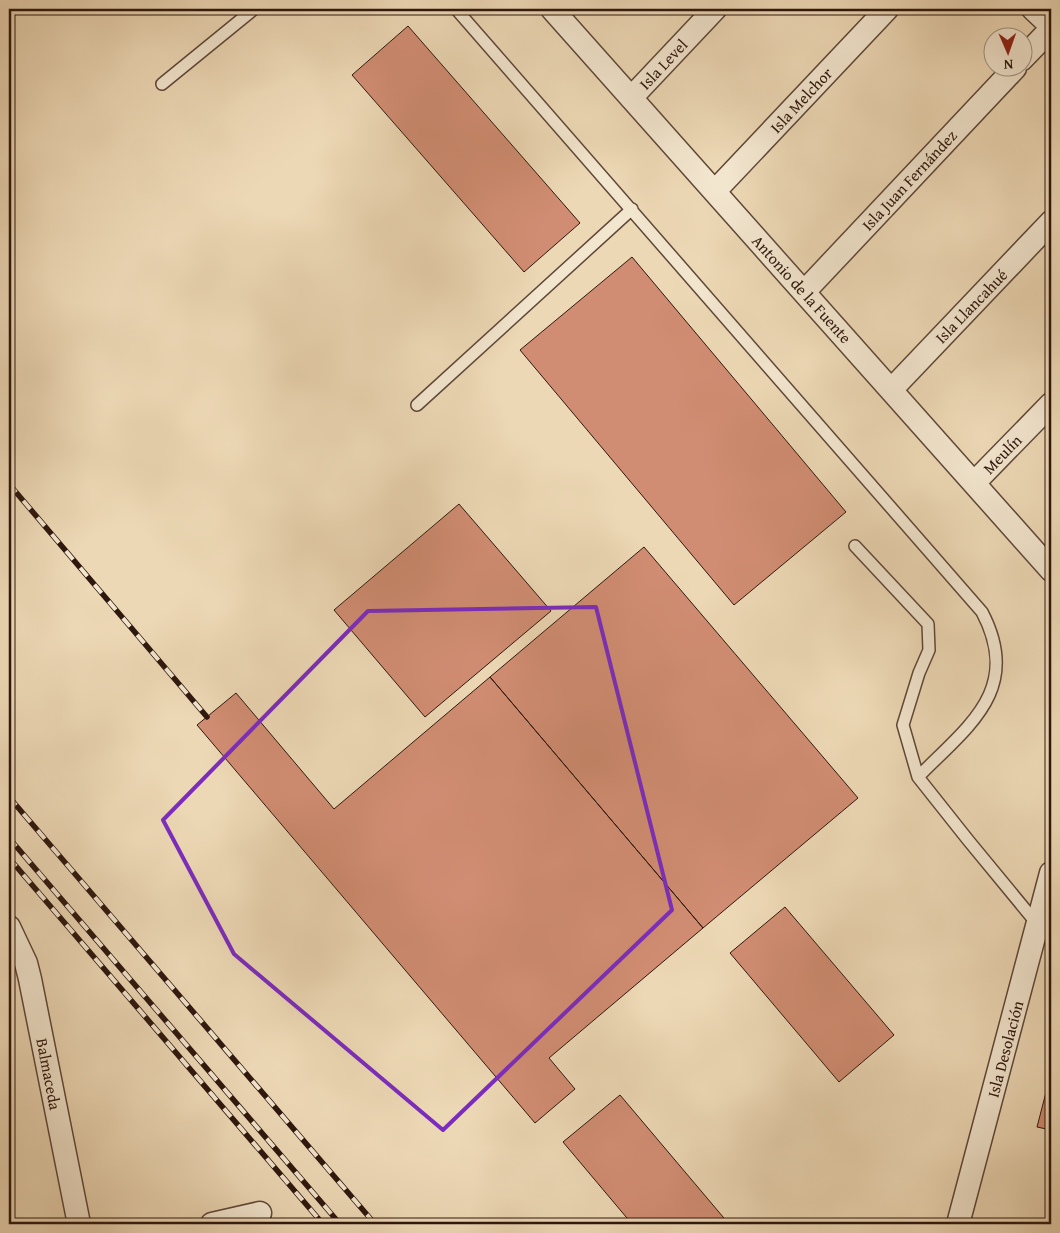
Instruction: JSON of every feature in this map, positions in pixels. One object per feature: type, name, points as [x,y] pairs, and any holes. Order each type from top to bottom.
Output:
[{"type":"street","name":"Antonio de la Fuente","points":[[552,9],[1051,570]]},
{"type":"street","name":"Isla Level","points":[[632,98],[714,9]]},
{"type":"street","name":"Isla Melchor","points":[[715,191],[887,9]]},
{"type":"street","points":[[1032,48],[1051,27],[1033,9]]},
{"type":"street","name":"Isla Juan Fernández","points":[[804,292],[1006,78]]},
{"type":"street","name":"Isla Llancahué","points":[[891,390],[1051,222]]},
{"type":"street","name":"Meulín","points":[[974,484],[1051,404]]},
{"type":"street","name":"Isla Desolación","points":[[958,1224],[1044,927],[1051,874]]},
{"type":"street","name":"Balmaceda","points":[[9,927],[26,963],[30,979],[79,1224]]},
{"type":"street","points":[[212,1224],[260,1213]]},
{"type":"lane","points":[[162,84],[254,9]]},
{"type":"lane","points":[[456,9],[982,612],[990,626],[994,641],[996,673],[992,690],[985,705],[975,719],[918,777]]},
{"type":"lane","points":[[417,405],[632,209]]},
{"type":"lane","points":[[855,546],[928,624],[929,650],[919,673],[903,726],[918,777],[968,840],[1044,927]]},
{"type":"highlighted area","points":[[596,607],[672,910],[443,1130],[234,954],[163,820],[368,611]]},
{"type":"building","points":[[408,26],[580,223],[524,272],[352,75]]},
{"type":"building","points":[[632,257],[846,512],[734,605],[520,350]]},
{"type":"building","points":[[459,504],[551,611],[425,717],[334,610]]},
{"type":"building","points":[[644,547],[858,798],[703,928],[490,677]]},
{"type":"building","points":[[490,677],[703,928],[549,1058],[575,1089],[535,1123],[197,725],[236,693],[334,809]]},
{"type":"building","points":[[785,907],[894,1035],[839,1082],[730,953]]},
{"type":"building","points":[[1051,1073],[1051,1130],[1037,1127]]},
{"type":"building","points":[[620,1095],[729,1224],[632,1224],[563,1142]]},
{"type":"railway","points":[[9,484],[207,717]]},
{"type":"railway","points":[[9,797],[375,1224]]},
{"type":"railway","points":[[9,838],[340,1224]]},
{"type":"railway","points":[[9,858],[323,1224]]}]
